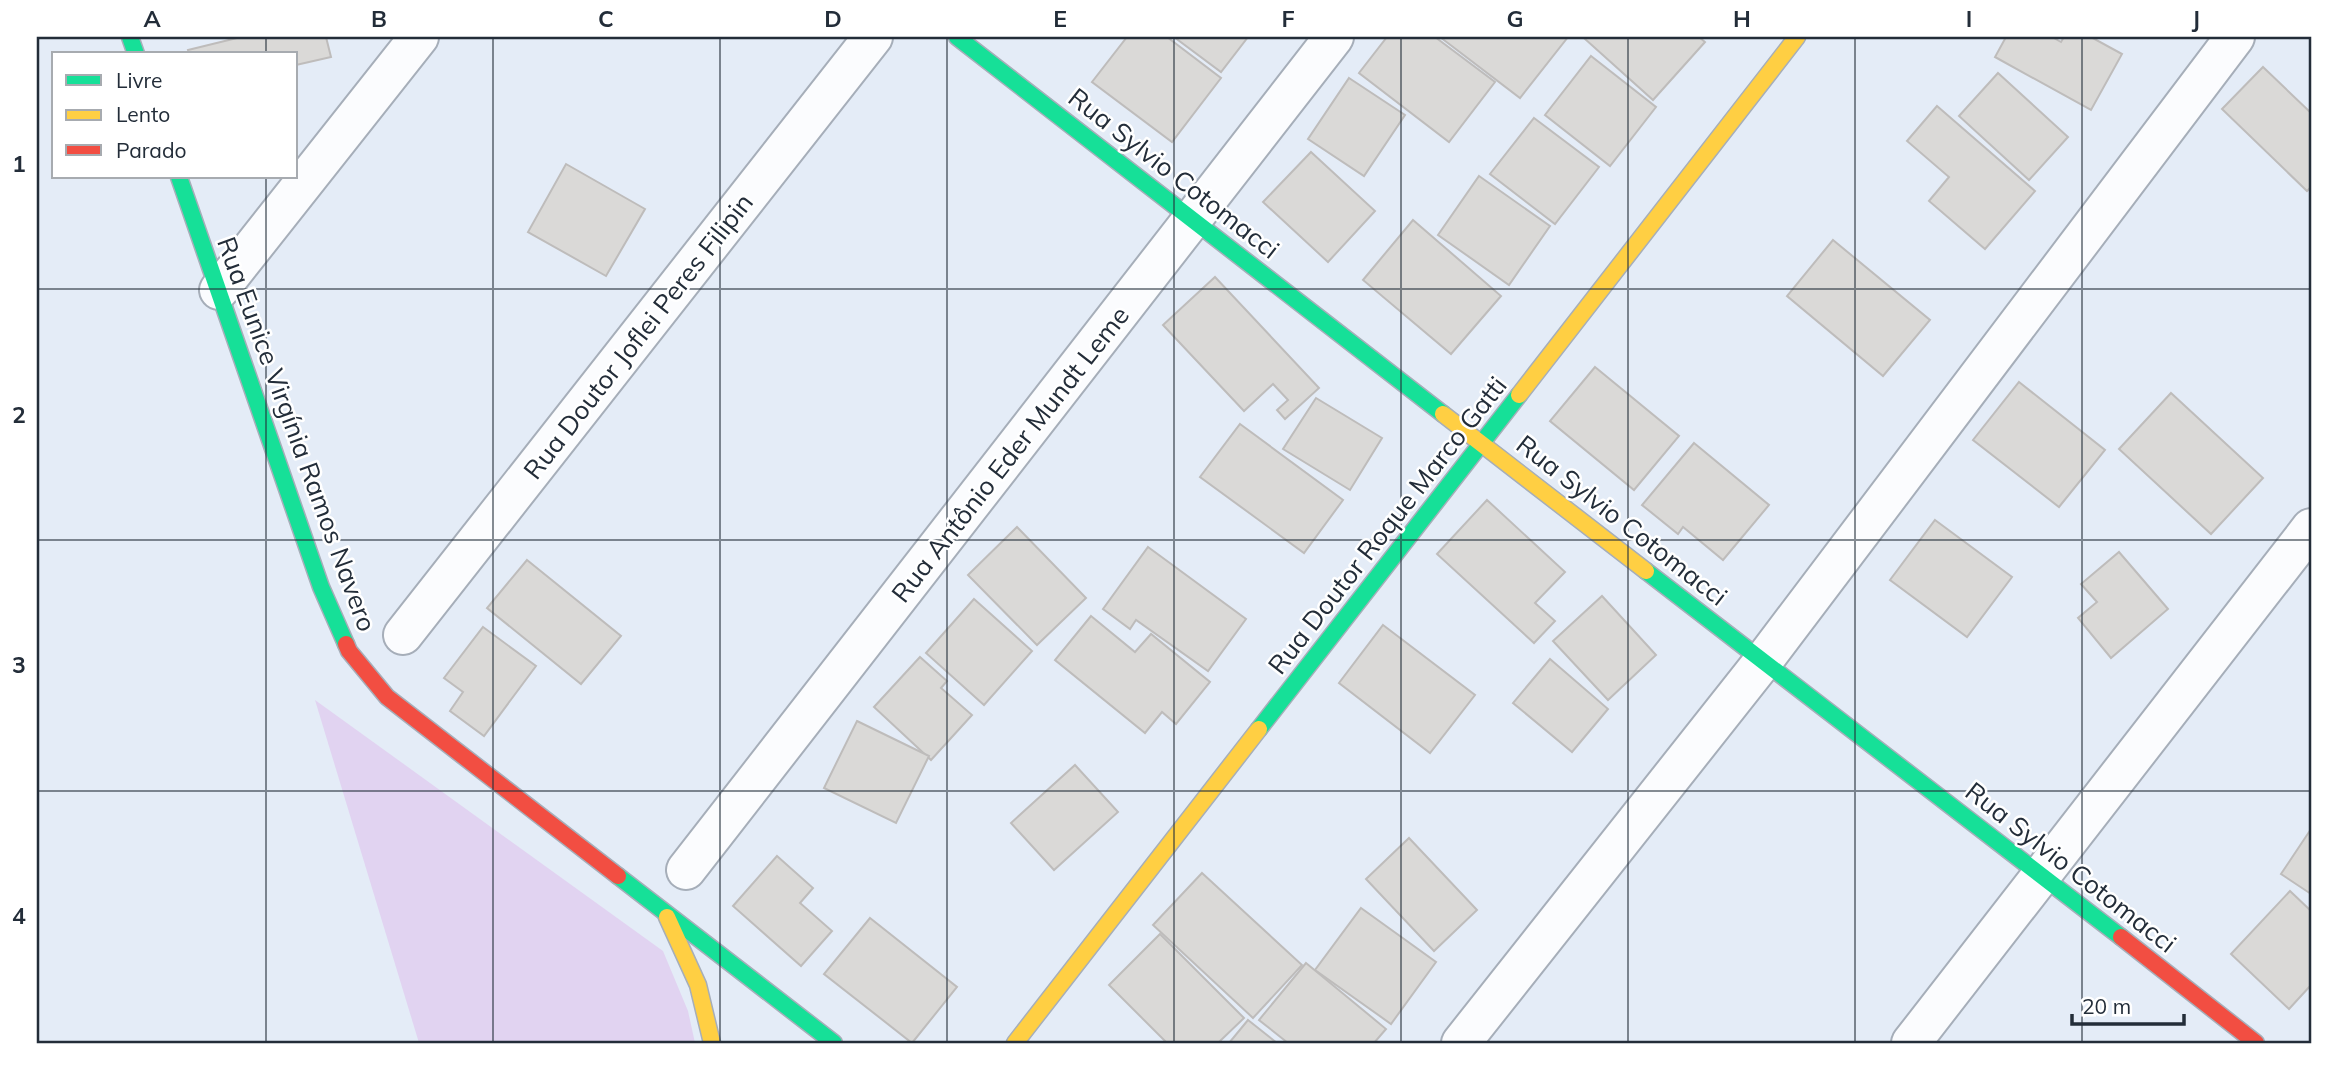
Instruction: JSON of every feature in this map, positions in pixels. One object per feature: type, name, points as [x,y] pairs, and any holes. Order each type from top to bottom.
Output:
[{"type":"street","points":[[219,290],[419,37]]},
{"type":"street","name":"Rua Doutor Joflei Peres Filipin","points":[[403,635],[873,37]]},
{"type":"street","name":"Rua Sylvio Cotomacci","points":[[957,37],[1653,577],[2042,874],[2256,1043]]},
{"type":"street","name":"Rua Antônio Eder Mundt Leme","points":[[686,870],[1334,37]]},
{"type":"street","name":"Rua Doutor Roque Marco Gatti","points":[[1015,1043],[1797,37]]},
{"type":"street","points":[[1461,1043],[1764,660],[2235,37]]},
{"type":"street","name":"Rua Eunice Virgínia Ramos Navero","points":[[179,178],[321,587],[349,651],[387,697],[834,1043]]},
{"type":"street","points":[[1911,1043],[2311,528]]},
{"type":"street","points":[[665,912],[698,985],[712,1043]]},
{"type":"shaded area","points":[[315,700],[663,951],[688,1011],[695,1043],[419,1043]]},
{"type":"building","points":[[241,37],[326,37],[331,57],[298,65],[298,52],[188,50]]},
{"type":"building","points":[[1127,37],[1167,37],[1221,78],[1172,142],[1092,82]]},
{"type":"building","points":[[1174,37],[1248,37],[1221,72]]},
{"type":"building","points":[[1387,37],[1435,37],[1495,82],[1449,142],[1359,73]]},
{"type":"building","points":[[1440,37],[1568,37],[1520,98]]},
{"type":"building","points":[[1699,37],[1705,42],[1653,100],[1585,39]]},
{"type":"building","points":[[2006,37],[2052,37],[2061,42],[2064,37],[2091,37],[2122,54],[2091,110],[1995,57]]},
{"type":"building","points":[[1591,56],[1656,107],[1610,166],[1545,115]]},
{"type":"building","points":[[2263,67],[2311,113],[2311,187],[2307,191],[2222,109]]},
{"type":"building","points":[[1998,73],[2068,137],[2029,180],[1959,116]]},
{"type":"building","points":[[1349,78],[1405,115],[1364,176],[1308,139]]},
{"type":"building","points":[[1937,106],[2035,191],[1985,249],[1929,201],[1949,177],[1907,141]]},
{"type":"building","points":[[1534,118],[1599,167],[1555,224],[1490,174]]},
{"type":"building","points":[[1311,152],[1375,211],[1328,262],[1263,202]]},
{"type":"building","points":[[566,164],[645,209],[606,276],[528,232]]},
{"type":"building","points":[[1479,176],[1550,226],[1509,285],[1438,235]]},
{"type":"building","points":[[1413,220],[1501,296],[1451,354],[1363,280]]},
{"type":"building","points":[[1833,240],[1930,320],[1883,376],[1787,296]]},
{"type":"building","points":[[1215,277],[1319,388],[1285,419],[1277,410],[1288,400],[1273,384],[1244,411],[1163,325]]},
{"type":"building","points":[[1595,367],[1679,436],[1634,490],[1550,421]]},
{"type":"building","points":[[2019,382],[2105,450],[2059,507],[1973,440]]},
{"type":"building","points":[[2171,393],[2263,478],[2211,534],[2119,449]]},
{"type":"building","points":[[1316,398],[1382,438],[1350,490],[1283,449]]},
{"type":"building","points":[[1240,424],[1343,500],[1304,553],[1200,477]]},
{"type":"building","points":[[1694,443],[1769,505],[1723,560],[1683,527],[1678,534],[1642,505]]},
{"type":"building","points":[[1487,500],[1565,572],[1535,603],[1555,621],[1534,643],[1437,554]]},
{"type":"building","points":[[1935,520],[2012,577],[1967,637],[1890,580]]},
{"type":"building","points":[[1017,527],[1086,598],[1037,645],[968,575]]},
{"type":"building","points":[[1148,547],[1246,619],[1208,671],[1136,620],[1130,629],[1103,609]]},
{"type":"building","points":[[2119,552],[2168,609],[2111,658],[2078,618],[2097,602],[2081,584]]},
{"type":"building","points":[[527,560],[621,636],[581,684],[487,608]]},
{"type":"building","points":[[1602,596],[1656,655],[1608,700],[1553,641]]},
{"type":"building","points":[[974,599],[1032,651],[984,705],[926,653]]},
{"type":"building","points":[[1091,616],[1135,652],[1151,634],[1210,682],[1176,724],[1162,712],[1145,733],[1055,660]]},
{"type":"building","points":[[1383,625],[1475,695],[1430,753],[1339,683]]},
{"type":"building","points":[[483,627],[536,666],[484,736],[450,711],[463,692],[444,678]]},
{"type":"building","points":[[920,657],[947,681],[941,688],[972,715],[931,760],[874,707]]},
{"type":"building","points":[[1550,659],[1608,709],[1572,752],[1513,703]]},
{"type":"building","points":[[857,721],[929,756],[896,823],[824,788]]},
{"type":"building","points":[[1075,765],[1118,812],[1054,870],[1011,823]]},
{"type":"building","points":[[2311,829],[2311,894],[2281,874]]},
{"type":"building","points":[[1409,838],[1477,910],[1434,951],[1366,879]]},
{"type":"building","points":[[777,856],[813,888],[800,903],[832,931],[801,966],[733,906]]},
{"type":"building","points":[[1202,873],[1302,965],[1253,1018],[1153,925]]},
{"type":"building","points":[[2290,891],[2311,911],[2311,985],[2289,1009],[2231,954]]},
{"type":"building","points":[[1361,908],[1436,962],[1391,1024],[1315,970]]},
{"type":"building","points":[[870,918],[957,987],[912,1043],[824,974]]},
{"type":"building","points":[[1160,934],[1244,1018],[1218,1043],[1167,1043],[1109,985]]},
{"type":"building","points":[[1306,963],[1386,1029],[1374,1043],[1288,1043],[1259,1020]]},
{"type":"building","points":[[1248,1020],[1277,1043],[1229,1043]]},
{"type":"traffic: fast","points":[[130,37],[135,52]]},
{"type":"traffic: fast","points":[[957,37],[1443,414]]},
{"type":"traffic: fast","points":[[179,178],[321,587],[346,644]]},
{"type":"traffic: fast","points":[[1259,729],[1519,395]]},
{"type":"traffic: fast","points":[[1646,571],[2121,937]]},
{"type":"traffic: fast","points":[[618,876],[834,1043]]},
{"type":"traffic: slow","points":[[1519,395],[1797,37]]},
{"type":"traffic: slow","points":[[1443,414],[1646,571]]},
{"type":"traffic: slow","points":[[1015,1043],[1259,729]]},
{"type":"traffic: slow","points":[[667,917],[698,985],[712,1043]]},
{"type":"traffic: jam","points":[[346,644],[387,697],[618,876]]},
{"type":"traffic: jam","points":[[2121,937],[2256,1043]]}]
